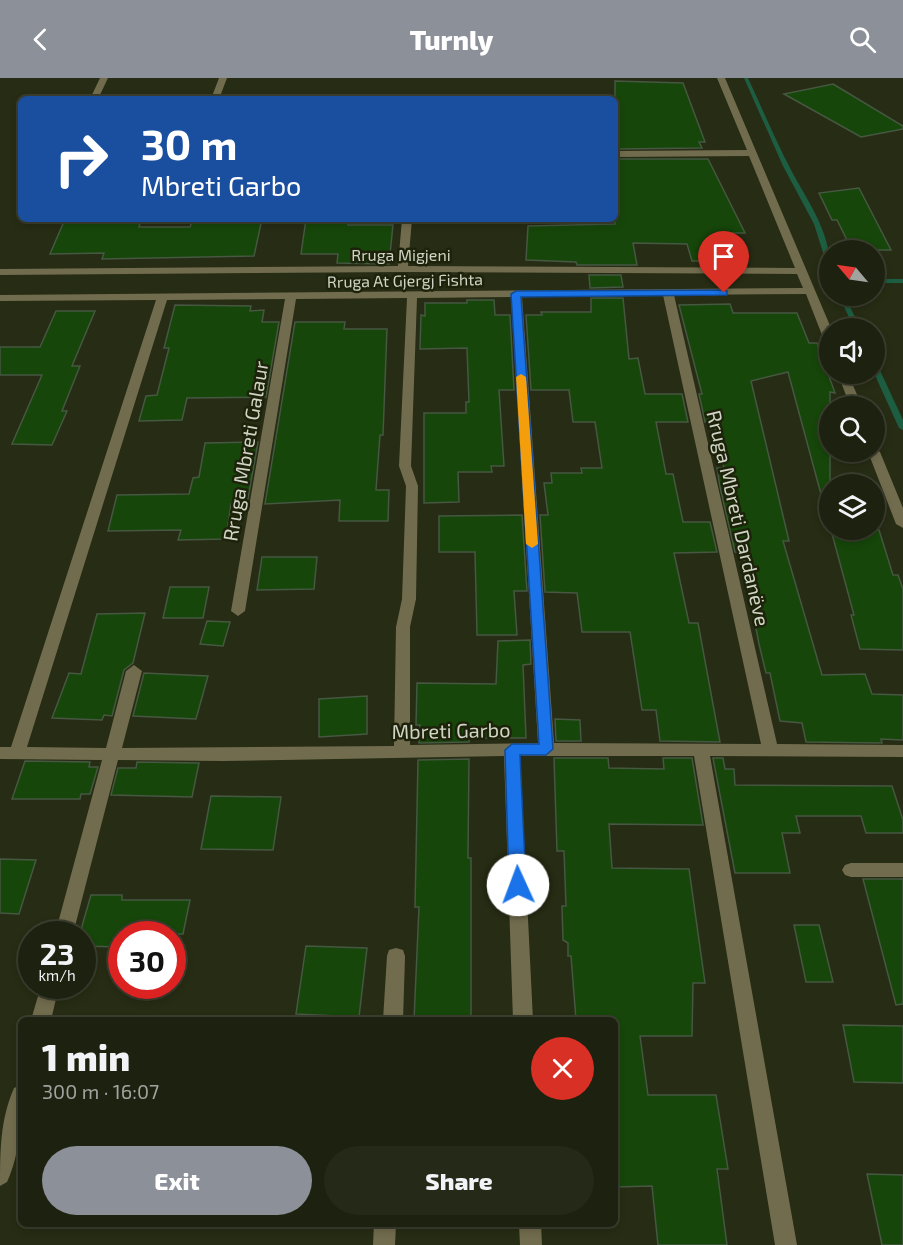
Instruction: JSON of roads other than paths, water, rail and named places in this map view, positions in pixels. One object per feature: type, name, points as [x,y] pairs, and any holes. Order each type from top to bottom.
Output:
[{"type":"street","points":[[95,96],[104,78]]},
{"type":"street","points":[[216,96],[223,78]]},
{"type":"street","points":[[721,78],[821,318]]},
{"type":"street","points":[[618,154],[751,153]]},
{"type":"street","points":[[403,269],[407,222]]},
{"type":"street","name":"Rruga Migjeni","points":[[0,272],[403,269],[803,271]]},
{"type":"street","name":"Rruga At Gjergj Fishta","points":[[0,298],[810,291]]},
{"type":"street","points":[[516,294],[546,749]]},
{"type":"street","name":"Rruga Mbreti Dardanëve","points":[[668,294],[771,752]]},
{"type":"street","points":[[402,753],[403,627],[409,599],[412,486],[405,466],[412,295]]},
{"type":"street","points":[[17,753],[163,296]]},
{"type":"street","name":"Rruga Mbreti Galaur","points":[[238,612],[291,296]]},
{"type":"street","points":[[878,462],[903,524]]},
{"type":"street","points":[[67,921],[134,671]]},
{"type":"street","name":"Mbreti Garbo","points":[[0,753],[112,752],[223,755],[546,749],[701,752],[903,751]]},
{"type":"street","points":[[512,750],[523,1017]]},
{"type":"street","points":[[701,752],[786,1245]]},
{"type":"street","points":[[851,870],[903,870]]},
{"type":"street","points":[[393,1017],[396,956]]},
{"type":"street","points":[[42,1017],[47,999]]},
{"type":"street","points":[[0,1174],[18,1106]]},
{"type":"street","points":[[384,1245],[385,1227]]},
{"type":"street","points":[[530,1227],[531,1245]]},
{"type":"waterway","points":[[746,78],[786,166],[817,224],[822,240]]},
{"type":"waterway","points":[[885,281],[903,281]]},
{"type":"waterway","points":[[847,306],[852,318]]},
{"type":"waterway","points":[[883,384],[903,428]]}]
